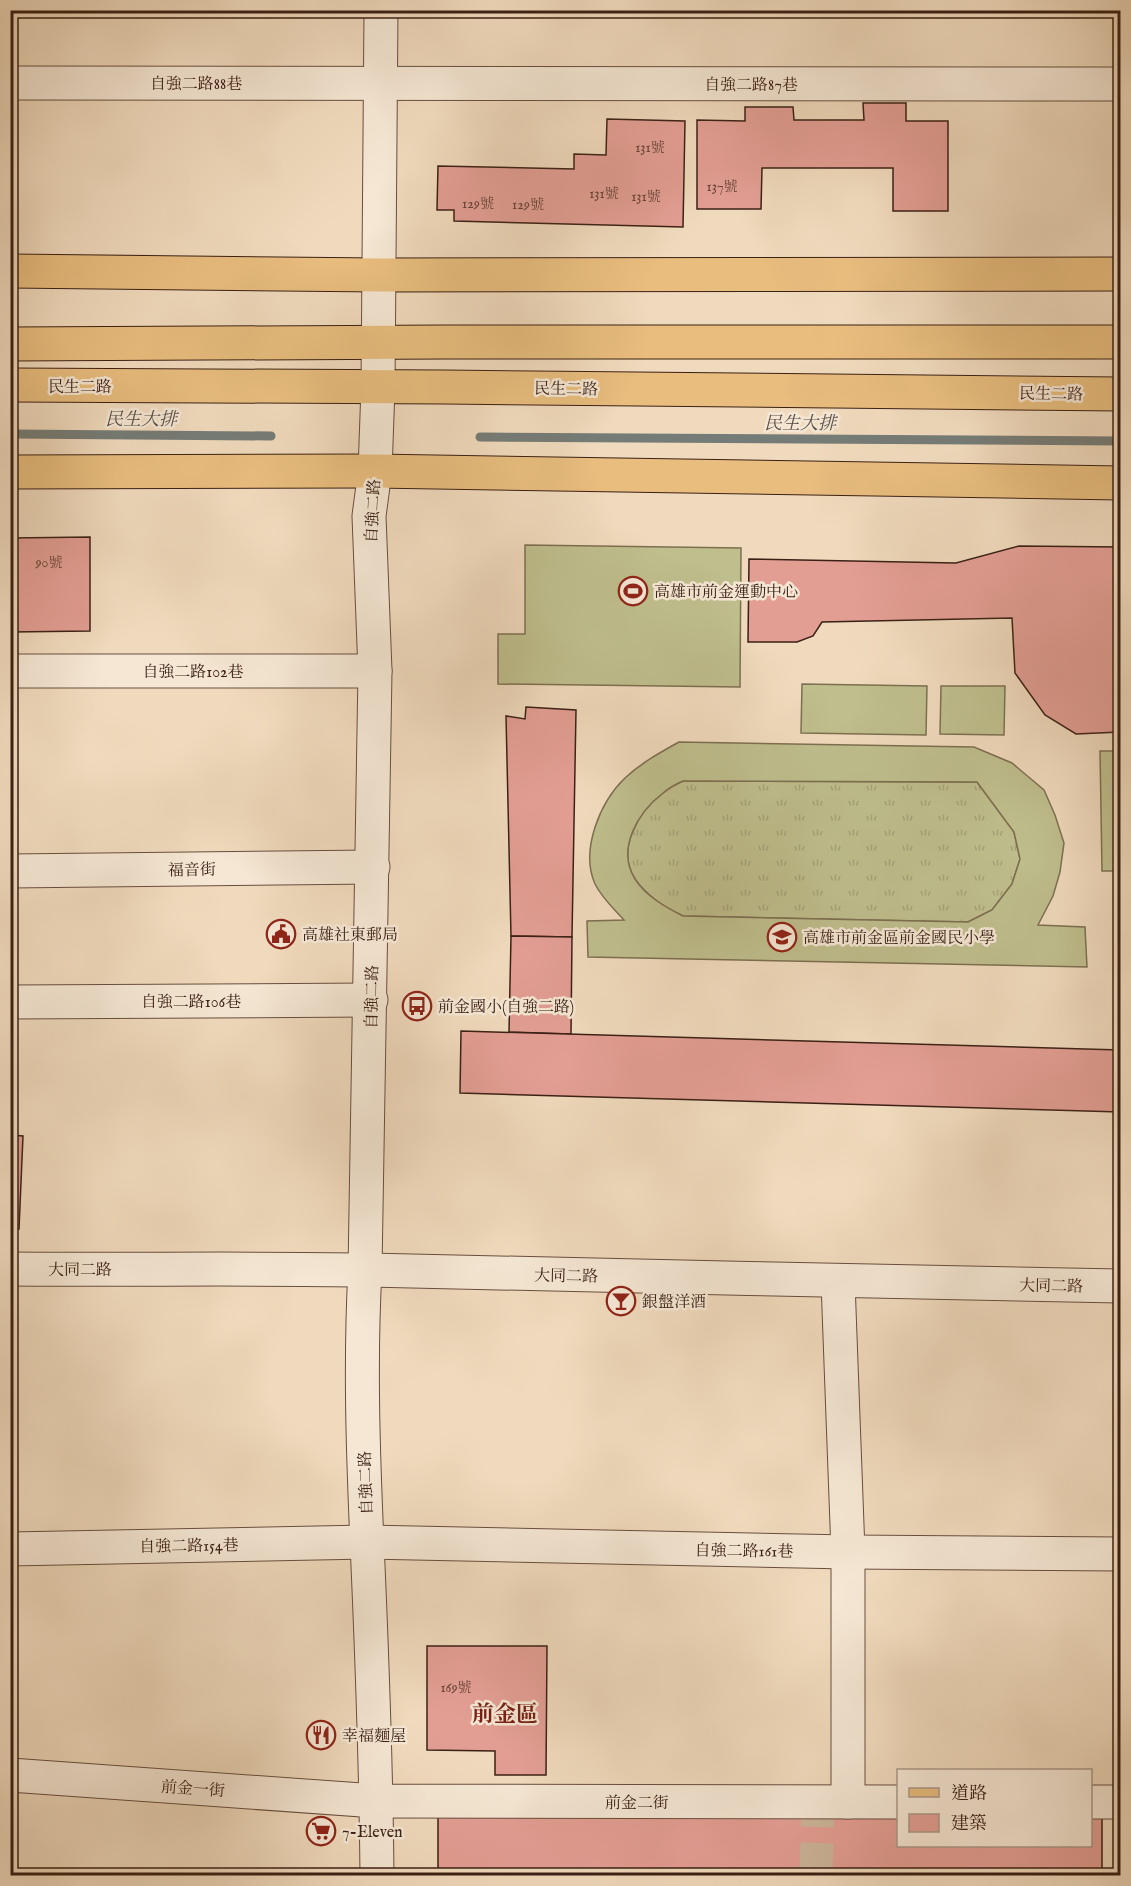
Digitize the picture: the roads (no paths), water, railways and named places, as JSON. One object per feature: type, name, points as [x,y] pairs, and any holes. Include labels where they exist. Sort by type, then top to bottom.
[{"type":"main road","points":[[10,271],[380,275],[1120,274]]},
{"type":"main road","points":[[10,344],[1120,342]]},
{"type":"main road","name":"民生二路","points":[[10,385],[1120,394]]},
{"type":"main road","points":[[10,472],[375,471],[1120,483]]},
{"type":"street","name":"自強二路","points":[[377,1875],[364,1492],[362,1334],[373,867],[375,671],[369,516],[375,471],[378,388],[381,10]]},
{"type":"street","name":"自強二路88巷","points":[[10,83],[381,84]]},
{"type":"street","name":"自強二路87巷","points":[[381,84],[1120,84]]},
{"type":"street","name":"自強二路102巷","points":[[10,671],[375,671]]},
{"type":"street","name":"福音街","points":[[10,871],[373,867]]},
{"type":"street","name":"自強二路106巷","points":[[10,1002],[370,1000]]},
{"type":"street","name":"大同二路","points":[[10,1269],[365,1270],[838,1282],[1120,1286]]},
{"type":"street","points":[[838,1282],[848,1552],[848,1802]]},
{"type":"street","name":"自強二路154巷","points":[[10,1549],[367,1542]]},
{"type":"street","name":"自強二路161巷","points":[[367,1542],[848,1552],[1120,1554]]},
{"type":"street","name":"前金一街","points":[[10,1775],[376,1801]]},
{"type":"street","name":"前金二街","points":[[376,1801],[897,1802]]},
{"type":"street","points":[[1092,1802],[1120,1802]]},
{"type":"waterway","name":"民生大排","points":[[10,434],[271,436]]},
{"type":"waterway","name":"民生大排","points":[[480,437],[1120,441]]},
{"type":"tunnel","points":[[816,1876],[818,1802]]},
{"type":"place","name":"高雄市前金運動中心","points":[[633,591]]},
{"type":"place","name":"高雄社東郵局","points":[[281,934]]},
{"type":"place","name":"高雄市前金區前金國民小學","points":[[782,937]]},
{"type":"place","name":"前金國小(自強二路)","points":[[417,1006]]},
{"type":"place","name":"銀盤洋酒","points":[[621,1301]]},
{"type":"place","name":"幸福麵屋","points":[[321,1735]]},
{"type":"place","name":"7-Eleven","points":[[321,1831]]},
{"type":"district","name":"前金區","points":[[505,1713]]}]
